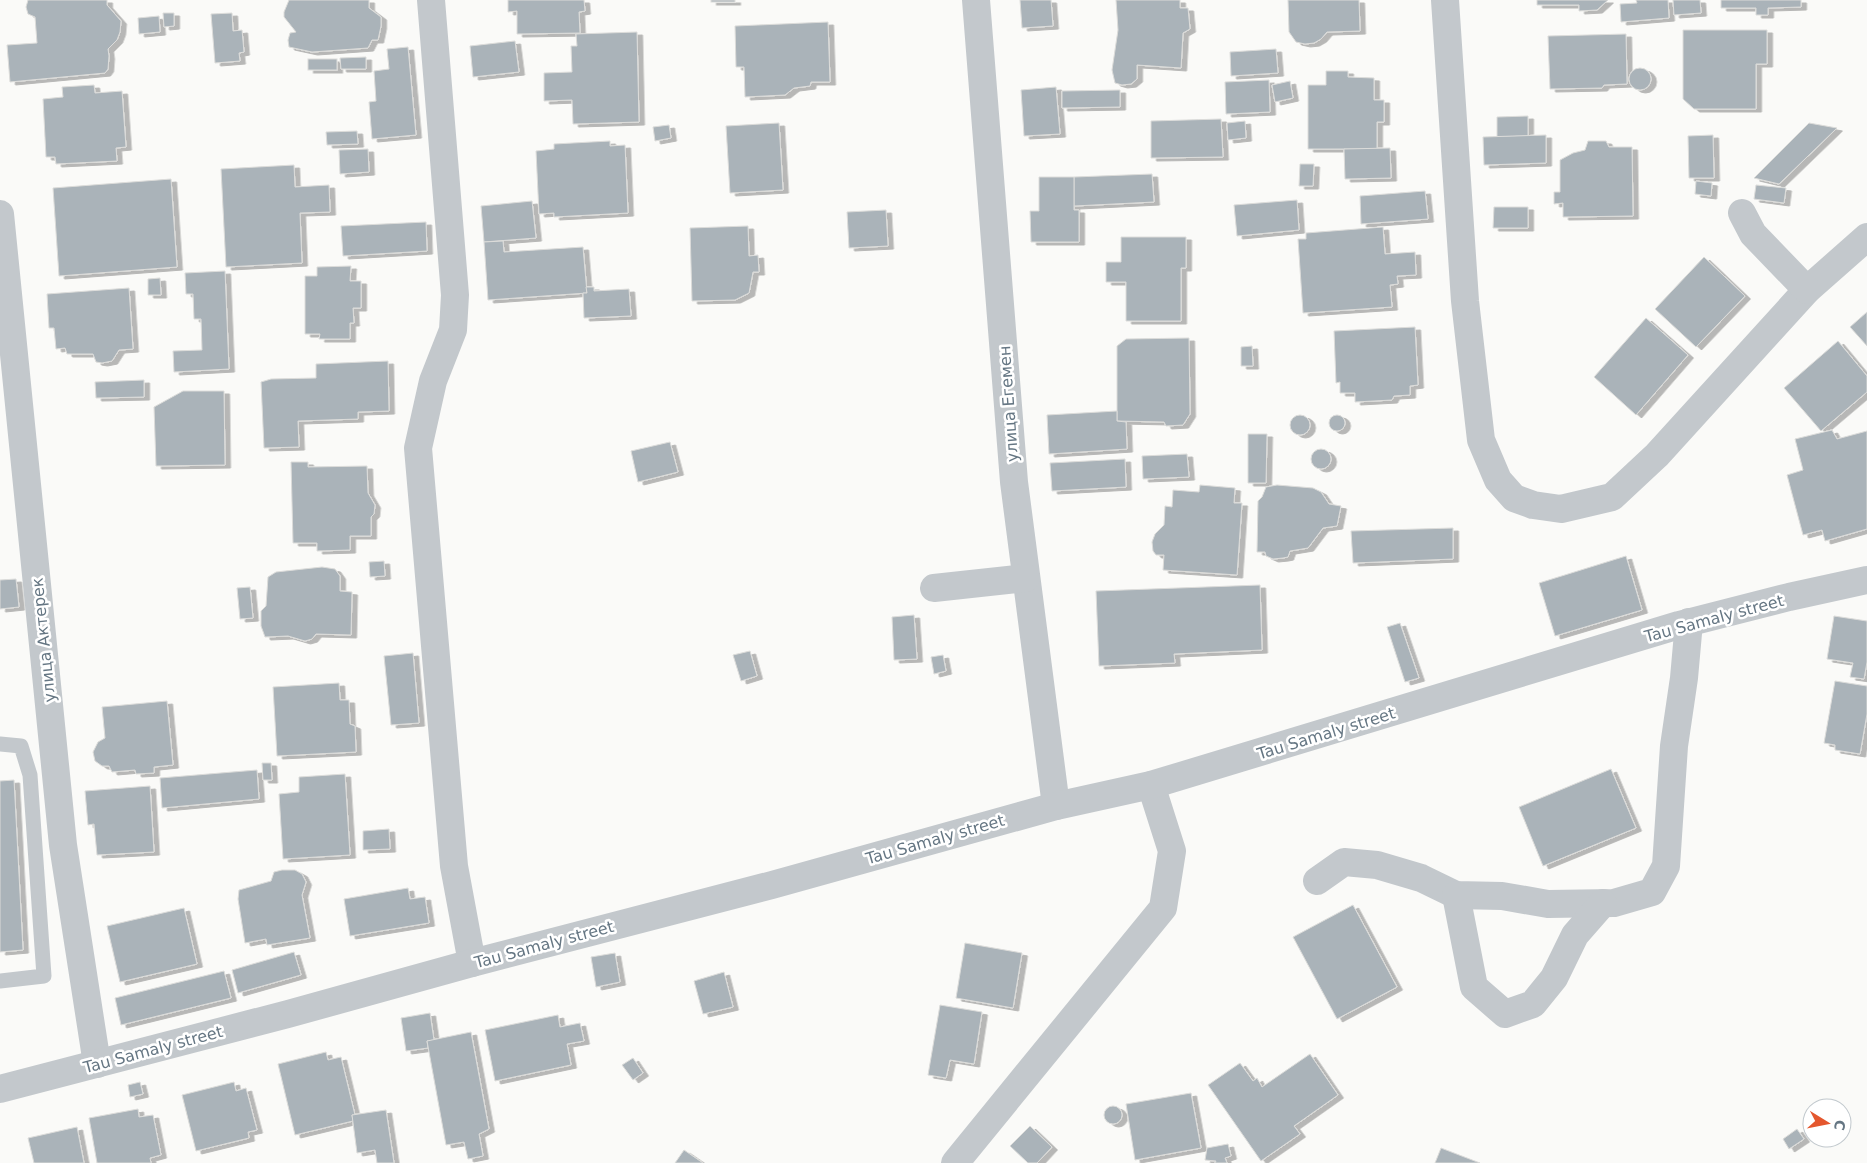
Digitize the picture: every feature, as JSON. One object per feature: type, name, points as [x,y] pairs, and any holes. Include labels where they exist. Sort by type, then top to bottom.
[{"type":"street","points":[[431,0],[455,295],[453,330],[434,380],[418,448],[454,866],[472,963]]},
{"type":"street","name":"улица Егемен","points":[[976,0],[1014,482],[1056,806]]},
{"type":"street","points":[[1445,0],[1465,302],[1481,440],[1498,480],[1514,498],[1533,505],[1561,509],[1612,497],[1657,455],[1807,290],[1867,237]]},
{"type":"street","points":[[1742,213],[1753,234],[1807,290]]},
{"type":"street","name":"улица Актерек","points":[[0,214],[63,845],[97,1064]]},
{"type":"street","points":[[934,588],[1026,578]]},
{"type":"street","name":"Tau Samaly street","points":[[0,1090],[472,963],[772,885],[1056,806],[1150,785],[1689,622],[1867,580]]},
{"type":"street","points":[[1317,881],[1344,862],[1377,865],[1421,878],[1456,895],[1502,896],[1548,904],[1614,903],[1652,892],[1666,866],[1674,746],[1684,678],[1689,622]]},
{"type":"street","points":[[955,1163],[1163,908],[1172,851],[1150,785]]},
{"type":"street","points":[[1456,895],[1474,987],[1505,1014],[1533,1004],[1554,978],[1575,935],[1603,903]]},
{"type":"lane","points":[[0,744],[21,746],[30,775],[44,976],[0,981]]},
{"type":"building","points":[[28,0],[107,0],[107,5],[121,21],[117,40],[108,49],[108,69],[105,73],[10,82],[7,45],[37,43],[35,17],[28,14],[26,7]]},
{"type":"building","points":[[289,0],[369,0],[369,8],[381,17],[381,26],[378,40],[372,40],[368,48],[312,52],[289,47],[290,33],[296,32],[284,17]]},
{"type":"building","points":[[508,0],[584,0],[585,11],[579,12],[580,33],[517,34],[517,11],[508,12]]},
{"type":"building","points":[[711,0],[735,0],[735,2],[711,2]]},
{"type":"building","points":[[1020,0],[1051,0],[1053,26],[1022,28]]},
{"type":"building","points":[[1116,0],[1180,0],[1180,8],[1188,8],[1190,29],[1183,33],[1181,68],[1137,65],[1137,79],[1131,84],[1122,85],[1115,83],[1112,70],[1118,30]]},
{"type":"building","points":[[1288,0],[1359,0],[1360,31],[1327,32],[1314,43],[1296,42],[1289,32]]},
{"type":"building","points":[[1537,0],[1608,0],[1597,10],[1579,11],[1579,5],[1537,5]]},
{"type":"building","points":[[1636,0],[1668,0],[1669,18],[1621,22],[1620,4],[1637,3]]},
{"type":"building","points":[[1673,0],[1700,0],[1701,13],[1674,15]]},
{"type":"building","points":[[1721,0],[1801,0],[1801,7],[1768,8],[1768,15],[1756,15],[1756,8],[1721,8]]},
{"type":"building","points":[[163,13],[174,13],[174,26],[164,27]]},
{"type":"building","points":[[232,13],[233,31],[242,30],[244,52],[239,53],[240,61],[215,63],[211,14]]},
{"type":"building","points":[[159,16],[160,32],[139,34],[138,18]]},
{"type":"building","points":[[828,22],[830,82],[811,82],[810,86],[794,88],[785,95],[745,97],[744,67],[736,67],[735,26]]},
{"type":"building","points":[[1683,30],[1767,30],[1767,64],[1756,64],[1756,109],[1694,109],[1683,99]]},
{"type":"building","points":[[637,32],[639,122],[573,124],[572,100],[544,101],[544,73],[572,72],[571,46],[577,46],[576,34]]},
{"type":"building","points":[[1626,34],[1627,84],[1604,85],[1602,88],[1550,89],[1548,36]]},
{"type":"building","points":[[515,41],[519,72],[473,77],[470,46]]},
{"type":"building","points":[[408,47],[416,135],[372,139],[369,102],[376,101],[374,71],[389,69],[387,49]]},
{"type":"building","points":[[1276,49],[1278,73],[1231,76],[1230,52]]},
{"type":"building","points":[[366,57],[366,69],[341,69],[340,58]]},
{"type":"building","points":[[308,59],[337,59],[337,70],[308,70]]},
{"type":"building","points":[[1640,68],[1648,71],[1651,79],[1648,87],[1640,90],[1632,87],[1629,79],[1632,71]]},
{"type":"building","points":[[1326,71],[1348,71],[1348,77],[1374,78],[1374,100],[1384,100],[1384,122],[1377,122],[1377,149],[1308,149],[1308,85],[1326,85]]},
{"type":"building","points":[[1269,80],[1270,112],[1226,114],[1225,82]]},
{"type":"building","points":[[1290,81],[1293,98],[1275,102],[1272,85]]},
{"type":"building","points":[[94,85],[95,93],[122,91],[126,147],[116,148],[117,161],[56,164],[55,157],[46,157],[43,99],[63,97],[62,87]]},
{"type":"building","points":[[1056,87],[1060,134],[1024,136],[1021,90]]},
{"type":"building","points":[[1120,90],[1120,107],[1062,108],[1062,91]]},
{"type":"building","points":[[1528,116],[1528,136],[1497,137],[1497,117]]},
{"type":"building","points":[[1221,119],[1223,157],[1151,158],[1151,121]]},
{"type":"building","points":[[1245,121],[1246,138],[1228,140],[1227,123]]},
{"type":"building","points":[[779,123],[783,190],[730,193],[726,126]]},
{"type":"building","points":[[1809,123],[1837,128],[1779,184],[1754,178]]},
{"type":"building","points":[[669,125],[671,138],[655,141],[653,127]]},
{"type":"building","points":[[357,131],[358,144],[327,145],[326,132]]},
{"type":"building","points":[[1546,135],[1546,163],[1484,165],[1483,137]]},
{"type":"building","points":[[1713,135],[1714,178],[1689,178],[1688,136]]},
{"type":"building","points":[[610,141],[610,146],[625,145],[628,213],[554,217],[554,213],[539,214],[536,151],[554,149],[554,144]]},
{"type":"building","points":[[1588,141],[1606,141],[1609,147],[1632,147],[1633,216],[1563,217],[1563,203],[1554,204],[1554,192],[1560,192],[1560,160],[1573,153],[1585,150]]},
{"type":"building","points":[[1390,148],[1391,178],[1345,179],[1344,149]]},
{"type":"building","points":[[368,149],[369,172],[340,174],[339,150]]},
{"type":"building","points":[[1300,164],[1314,164],[1313,186],[1299,186]]},
{"type":"building","points":[[294,165],[295,187],[329,185],[330,212],[300,213],[302,263],[226,267],[221,169]]},
{"type":"building","points":[[1152,174],[1154,202],[1074,206],[1074,177]]},
{"type":"building","points":[[1039,177],[1074,177],[1074,210],[1079,210],[1079,242],[1031,242],[1030,211],[1039,211]]},
{"type":"building","points":[[171,179],[177,267],[59,276],[53,188]]},
{"type":"building","points":[[1696,181],[1712,183],[1711,196],[1695,194]]},
{"type":"building","points":[[1756,185],[1786,188],[1784,203],[1754,199]]},
{"type":"building","points":[[1425,191],[1428,219],[1361,224],[1360,196]]},
{"type":"building","points":[[1297,200],[1299,230],[1237,236],[1234,205]]},
{"type":"building","points":[[532,201],[536,238],[484,242],[481,206]]},
{"type":"building","points":[[1494,207],[1528,207],[1528,228],[1493,228]]},
{"type":"building","points":[[886,210],[888,246],[849,248],[847,212]]},
{"type":"building","points":[[426,222],[427,251],[343,256],[341,226]]},
{"type":"building","points":[[748,226],[749,256],[758,255],[759,272],[753,272],[749,293],[735,300],[692,301],[690,228]]},
{"type":"building","points":[[1383,227],[1385,254],[1415,252],[1416,275],[1397,276],[1398,284],[1390,285],[1392,307],[1303,313],[1298,239],[1306,239],[1306,233]]},
{"type":"building","points":[[1121,237],[1186,237],[1186,268],[1181,268],[1181,321],[1126,321],[1126,282],[1106,282],[1106,262],[1121,262]]},
{"type":"building","points":[[503,241],[504,252],[583,247],[587,293],[488,300],[484,242]]},
{"type":"building","points":[[1704,257],[1745,296],[1696,347],[1655,309]]},
{"type":"building","points":[[351,266],[350,281],[361,281],[361,308],[353,308],[354,323],[350,323],[350,339],[319,339],[320,334],[305,334],[305,276],[317,276],[317,267]]},
{"type":"building","points":[[225,271],[229,369],[174,372],[173,351],[202,350],[201,319],[194,319],[193,294],[186,294],[185,273]]},
{"type":"building","points":[[160,278],[161,295],[148,295],[148,279]]},
{"type":"building","points":[[586,287],[594,287],[594,291],[629,289],[631,316],[584,318],[583,293],[587,293]]},
{"type":"building","points":[[129,288],[133,349],[119,350],[112,361],[102,363],[96,362],[93,354],[67,354],[65,348],[56,349],[54,328],[49,328],[47,294]]},
{"type":"building","points":[[1867,312],[1867,346],[1850,327]]},
{"type":"building","points":[[1646,318],[1688,355],[1636,415],[1594,377]]},
{"type":"building","points":[[1415,327],[1418,385],[1410,386],[1410,395],[1394,396],[1392,400],[1355,402],[1355,393],[1340,393],[1340,382],[1336,383],[1334,331]]},
{"type":"building","points":[[1189,338],[1190,414],[1183,425],[1166,426],[1164,422],[1117,421],[1117,346],[1126,339]]},
{"type":"building","points":[[1838,341],[1867,376],[1867,392],[1821,431],[1784,388]]},
{"type":"building","points":[[1252,346],[1253,366],[1241,366],[1241,347]]},
{"type":"building","points":[[388,361],[389,411],[358,412],[358,419],[298,421],[299,447],[264,448],[261,382],[271,379],[316,378],[316,364]]},
{"type":"building","points":[[144,380],[144,397],[96,398],[95,382]]},
{"type":"building","points":[[183,391],[224,391],[225,465],[156,466],[154,407]]},
{"type":"building","points":[[1117,411],[1117,421],[1126,422],[1127,449],[1049,454],[1047,415]]},
{"type":"building","points":[[1296,415],[1304,415],[1310,421],[1310,429],[1304,435],[1296,435],[1290,429],[1290,421]]},
{"type":"building","points":[[1337,415],[1345,423],[1337,431],[1329,423]]},
{"type":"building","points":[[1832,430],[1837,439],[1867,431],[1867,529],[1825,541],[1822,530],[1803,535],[1787,475],[1803,470],[1795,439]]},
{"type":"building","points":[[1248,434],[1267,434],[1266,483],[1248,483]]},
{"type":"building","points":[[670,442],[678,472],[638,482],[631,451]]},
{"type":"building","points":[[1321,449],[1328,452],[1331,459],[1328,466],[1321,469],[1314,466],[1311,459],[1314,452]]},
{"type":"building","points":[[1187,454],[1189,477],[1143,479],[1142,456]]},
{"type":"building","points":[[1125,459],[1126,487],[1052,491],[1050,463]]},
{"type":"building","points":[[291,462],[308,462],[308,467],[367,466],[368,493],[375,505],[374,514],[371,517],[371,536],[350,536],[350,550],[317,551],[317,543],[293,543]]},
{"type":"building","points":[[1200,485],[1235,488],[1234,503],[1242,503],[1237,575],[1163,570],[1164,555],[1156,555],[1153,551],[1152,542],[1155,534],[1164,525],[1165,506],[1172,507],[1173,490],[1199,492]]},
{"type":"building","points":[[1277,485],[1313,488],[1321,492],[1329,504],[1341,506],[1337,526],[1323,528],[1308,548],[1290,551],[1288,557],[1273,559],[1266,556],[1265,552],[1257,552],[1258,501],[1266,487]]},
{"type":"building","points":[[1453,528],[1453,559],[1353,563],[1351,531]]},
{"type":"building","points":[[1626,556],[1642,610],[1555,636],[1539,583]]},
{"type":"building","points":[[384,561],[385,576],[370,577],[369,562]]},
{"type":"building","points":[[322,567],[335,569],[340,576],[340,591],[352,592],[351,635],[316,634],[312,639],[305,641],[288,636],[265,637],[261,626],[261,611],[266,606],[268,577],[276,572]]},
{"type":"building","points":[[16,579],[19,607],[0,609],[0,580]]},
{"type":"building","points":[[1260,585],[1262,650],[1174,654],[1175,663],[1099,666],[1096,591]]},
{"type":"building","points":[[250,587],[253,618],[240,619],[237,588]]},
{"type":"building","points":[[914,615],[917,659],[894,660],[892,617]]},
{"type":"building","points":[[1834,616],[1867,621],[1867,662],[1864,679],[1850,677],[1853,663],[1827,659]]},
{"type":"building","points":[[1400,623],[1419,678],[1405,682],[1387,627]]},
{"type":"building","points":[[750,651],[757,676],[741,681],[733,655]]},
{"type":"building","points":[[413,653],[419,723],[391,725],[384,656]]},
{"type":"building","points":[[943,655],[946,671],[934,674],[931,657]]},
{"type":"building","points":[[1835,681],[1867,686],[1867,714],[1860,754],[1835,750],[1835,745],[1824,743]]},
{"type":"building","points":[[339,683],[340,700],[349,700],[350,724],[355,726],[356,752],[277,756],[273,687]]},
{"type":"building","points":[[167,701],[173,765],[154,767],[154,773],[136,774],[135,770],[112,772],[109,766],[102,766],[95,761],[93,752],[98,742],[105,738],[102,707]]},
{"type":"building","points":[[262,763],[271,763],[272,780],[263,780]]},
{"type":"building","points":[[1611,769],[1636,828],[1543,866],[1519,807]]},
{"type":"building","points":[[257,770],[259,799],[162,808],[160,778]]},
{"type":"building","points":[[345,774],[350,855],[283,859],[279,794],[299,792],[299,777]]},
{"type":"building","points":[[14,780],[23,950],[0,952],[0,781]]},
{"type":"building","points":[[150,786],[154,852],[97,855],[94,824],[88,825],[85,791]]},
{"type":"building","points":[[389,829],[390,849],[363,850],[363,831]]},
{"type":"building","points":[[295,870],[302,874],[306,882],[302,895],[310,938],[267,945],[266,939],[245,943],[238,899],[239,890],[271,881],[274,872]]},
{"type":"building","points":[[408,888],[410,899],[425,897],[429,923],[350,936],[344,899]]},
{"type":"building","points":[[1353,905],[1397,987],[1337,1019],[1293,937]]},
{"type":"building","points":[[184,908],[197,964],[120,982],[107,926]]},
{"type":"building","points":[[965,943],[1022,953],[1013,1008],[956,998]]},
{"type":"building","points":[[294,952],[301,975],[238,993],[232,970]]},
{"type":"building","points":[[615,953],[620,982],[596,987],[591,957]]},
{"type":"building","points":[[224,971],[231,998],[121,1025],[115,998]]},
{"type":"building","points":[[724,972],[733,1007],[703,1014],[694,981]]},
{"type":"building","points":[[940,1005],[982,1012],[974,1064],[950,1060],[946,1078],[928,1075]]},
{"type":"building","points":[[430,1013],[434,1040],[427,1041],[428,1048],[406,1051],[401,1018]]},
{"type":"building","points":[[558,1015],[560,1027],[580,1023],[584,1041],[567,1044],[571,1065],[495,1081],[485,1030]]},
{"type":"building","points":[[471,1032],[489,1129],[479,1134],[483,1156],[468,1159],[464,1142],[446,1145],[427,1041]]},
{"type":"building","points":[[326,1052],[328,1060],[341,1057],[355,1115],[352,1115],[353,1121],[295,1135],[278,1064]]},
{"type":"building","points":[[1310,1054],[1338,1095],[1294,1126],[1300,1134],[1261,1161],[1208,1085],[1240,1063],[1253,1081],[1257,1078],[1262,1087]]},
{"type":"building","points":[[633,1058],[643,1073],[633,1080],[622,1065]]},
{"type":"building","points":[[140,1082],[143,1094],[130,1097],[128,1085]]},
{"type":"building","points":[[234,1082],[236,1091],[246,1088],[257,1130],[248,1132],[249,1138],[196,1151],[182,1095]]},
{"type":"building","points":[[1191,1093],[1201,1148],[1135,1160],[1126,1104]]},
{"type":"building","points":[[1109,1106],[1117,1106],[1122,1111],[1120,1122],[1109,1124],[1104,1119],[1104,1111]]},
{"type":"building","points":[[138,1109],[139,1117],[153,1115],[161,1155],[150,1158],[151,1163],[97,1163],[89,1118]]},
{"type":"building","points":[[386,1110],[394,1163],[377,1163],[375,1150],[357,1153],[352,1115]]},
{"type":"building","points":[[1030,1126],[1052,1147],[1037,1163],[1028,1163],[1010,1146]]},
{"type":"building","points":[[77,1127],[84,1163],[34,1163],[28,1138]]},
{"type":"building","points":[[1797,1129],[1802,1136],[1802,1140],[1789,1149],[1783,1139]]},
{"type":"building","points":[[1228,1144],[1231,1156],[1225,1158],[1227,1163],[1215,1163],[1216,1161],[1205,1160],[1207,1148]]},
{"type":"building","points":[[1441,1148],[1480,1163],[1435,1163]]},
{"type":"building","points":[[684,1150],[703,1163],[675,1163]]}]
